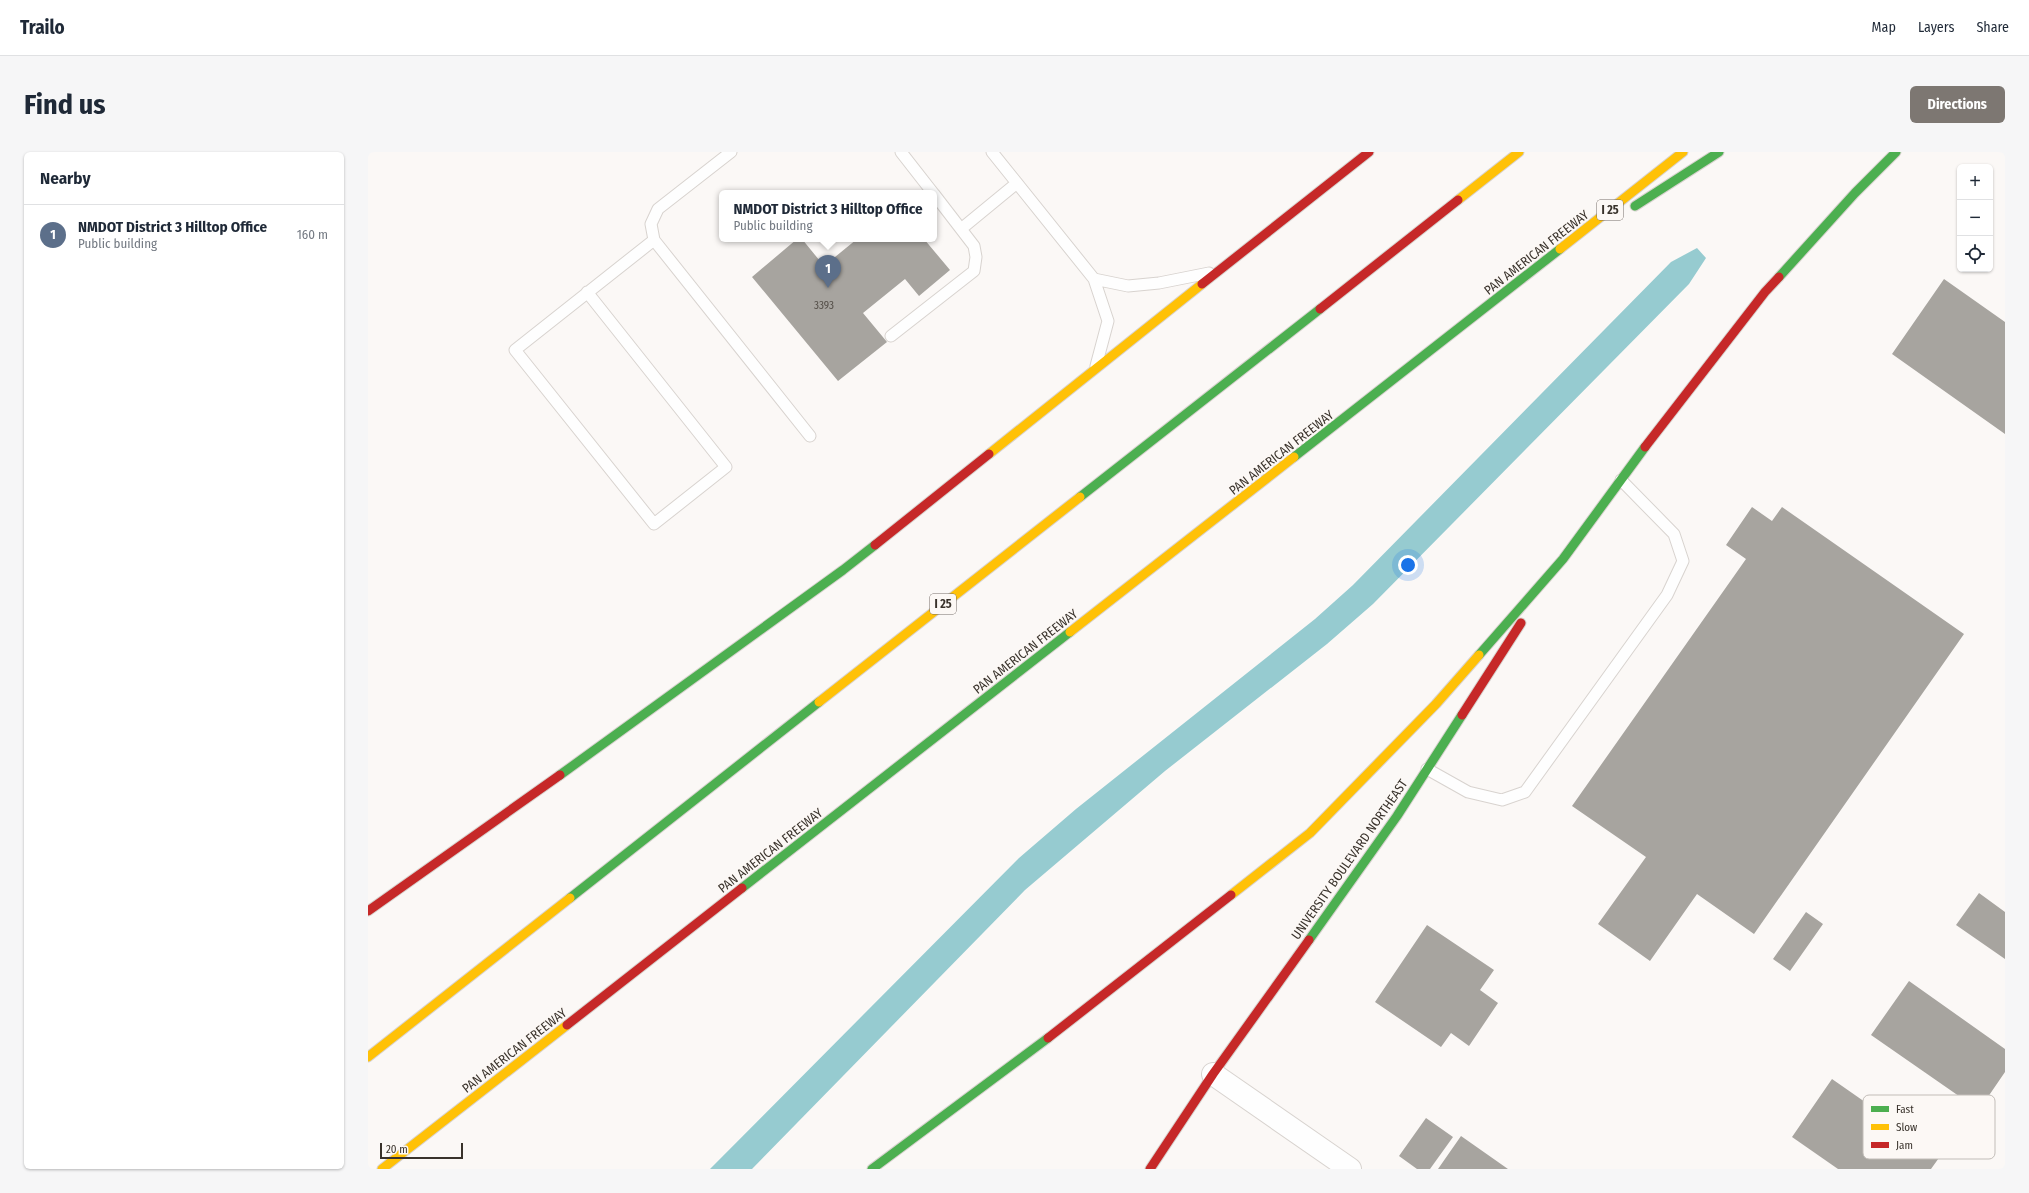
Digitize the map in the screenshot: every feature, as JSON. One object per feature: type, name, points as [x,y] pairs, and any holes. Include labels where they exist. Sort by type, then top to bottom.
[{"type":"main road","points":[[368,911],[644,715],[843,570],[1369,152]]},
{"type":"main road","name":"I 25","points":[[368,1057],[1519,152]]},
{"type":"main road","name":"PAN AMERICAN FREEWAY","points":[[382,1169],[1683,152]]},
{"type":"main road","points":[[1628,210],[1719,152]]},
{"type":"main road","points":[[872,1169],[1061,1028],[1310,833],[1436,704],[1563,558],[1660,426],[1765,292],[1855,193],[1896,152]]},
{"type":"main road","points":[[1536,268],[1615,218]]},
{"type":"main road","name":"UNIVERSITY BOULEVARD NORTHEAST","points":[[1150,1169],[1213,1074],[1397,816],[1563,558]]},
{"type":"street","points":[[1213,1074],[1350,1169]]},
{"type":"lane","points":[[731,152],[658,209],[651,224],[654,240],[810,436]]},
{"type":"lane","points":[[901,152],[931,190]]},
{"type":"lane","points":[[992,152],[1094,279],[1108,322],[1094,371]]},
{"type":"lane","points":[[961,229],[1017,183]]},
{"type":"lane","points":[[891,336],[974,271],[976,257],[974,246],[937,198]]},
{"type":"lane","points":[[587,292],[726,468],[654,524],[515,350],[587,292],[654,240]]},
{"type":"lane","points":[[1094,279],[1128,286],[1159,283],[1220,271]]},
{"type":"lane","points":[[1427,769],[1468,792],[1502,800],[1525,792],[1667,595],[1683,561],[1674,534],[1621,480]]},
{"type":"water","points":[[1697,248],[1706,258],[1689,284],[1373,604],[1327,644],[1165,771],[1025,890],[752,1169],[710,1169],[1019,858],[1076,809],[1315,619],[1353,585],[1671,262]]},
{"type":"building","points":[[793,242],[804,242],[824,266],[853,242],[927,242],[950,270],[919,296],[905,279],[863,313],[887,342],[838,381],[752,277]]},
{"type":"building","points":[[1944,279],[2005,322],[2005,434],[1892,354]]},
{"type":"building","points":[[1752,507],[1772,521],[1782,507],[1964,634],[1754,934],[1697,894],[1650,961],[1598,924],[1646,857],[1572,806],[1746,559],[1726,545]]},
{"type":"building","points":[[1979,893],[2005,912],[2005,959],[1956,925]]},
{"type":"building","points":[[1806,912],[1823,924],[1790,971],[1773,959]]},
{"type":"building","points":[[1427,925],[1494,970],[1480,990],[1498,1003],[1469,1046],[1451,1033],[1441,1047],[1375,1002]]},
{"type":"building","points":[[1909,981],[2005,1049],[2005,1072],[1989,1095],[1957,1095],[1871,1035]]},
{"type":"building","points":[[1832,1079],[1863,1101],[1863,1159],[1938,1159],[1931,1169],[1838,1169],[1792,1137]]},
{"type":"building","points":[[1426,1118],[1453,1137],[1430,1169],[1417,1169],[1399,1156]]},
{"type":"building","points":[[1461,1136],[1508,1169],[1438,1169]]},
{"type":"traffic: fast","points":[[1635,206],[1719,152]]},
{"type":"traffic: fast","points":[[1779,277],[1855,193],[1896,152]]},
{"type":"traffic: fast","points":[[1294,457],[1560,249]]},
{"type":"traffic: fast","points":[[1080,497],[1320,309]]},
{"type":"traffic: fast","points":[[1479,655],[1563,559],[1645,447]]},
{"type":"traffic: fast","points":[[560,775],[843,570],[875,545]]},
{"type":"traffic: fast","points":[[742,888],[1070,632]]},
{"type":"traffic: fast","points":[[570,898],[819,702]]},
{"type":"traffic: fast","points":[[1309,940],[1397,816],[1462,715]]},
{"type":"traffic: fast","points":[[872,1169],[1048,1038]]},
{"type":"traffic: slow","points":[[1458,200],[1519,152]]},
{"type":"traffic: slow","points":[[1560,249],[1683,152]]},
{"type":"traffic: slow","points":[[989,454],[1202,284]]},
{"type":"traffic: slow","points":[[1070,632],[1294,457]]},
{"type":"traffic: slow","points":[[819,702],[1080,497]]},
{"type":"traffic: slow","points":[[1231,895],[1310,833],[1436,704],[1479,655]]},
{"type":"traffic: slow","points":[[368,1057],[570,898]]},
{"type":"traffic: slow","points":[[382,1169],[567,1025]]},
{"type":"traffic: jam","points":[[1202,284],[1369,152]]},
{"type":"traffic: jam","points":[[1320,309],[1458,200]]},
{"type":"traffic: jam","points":[[1645,447],[1765,292],[1779,277]]},
{"type":"traffic: jam","points":[[875,545],[989,454]]},
{"type":"traffic: jam","points":[[1462,715],[1521,623]]},
{"type":"traffic: jam","points":[[368,911],[560,775]]},
{"type":"traffic: jam","points":[[567,1025],[742,888]]},
{"type":"traffic: jam","points":[[1048,1038],[1231,895]]},
{"type":"traffic: jam","points":[[1150,1169],[1213,1074],[1309,940]]},
{"type":"place","name":"NMDOT District 3 Hilltop Office","points":[[828,288]]}]
